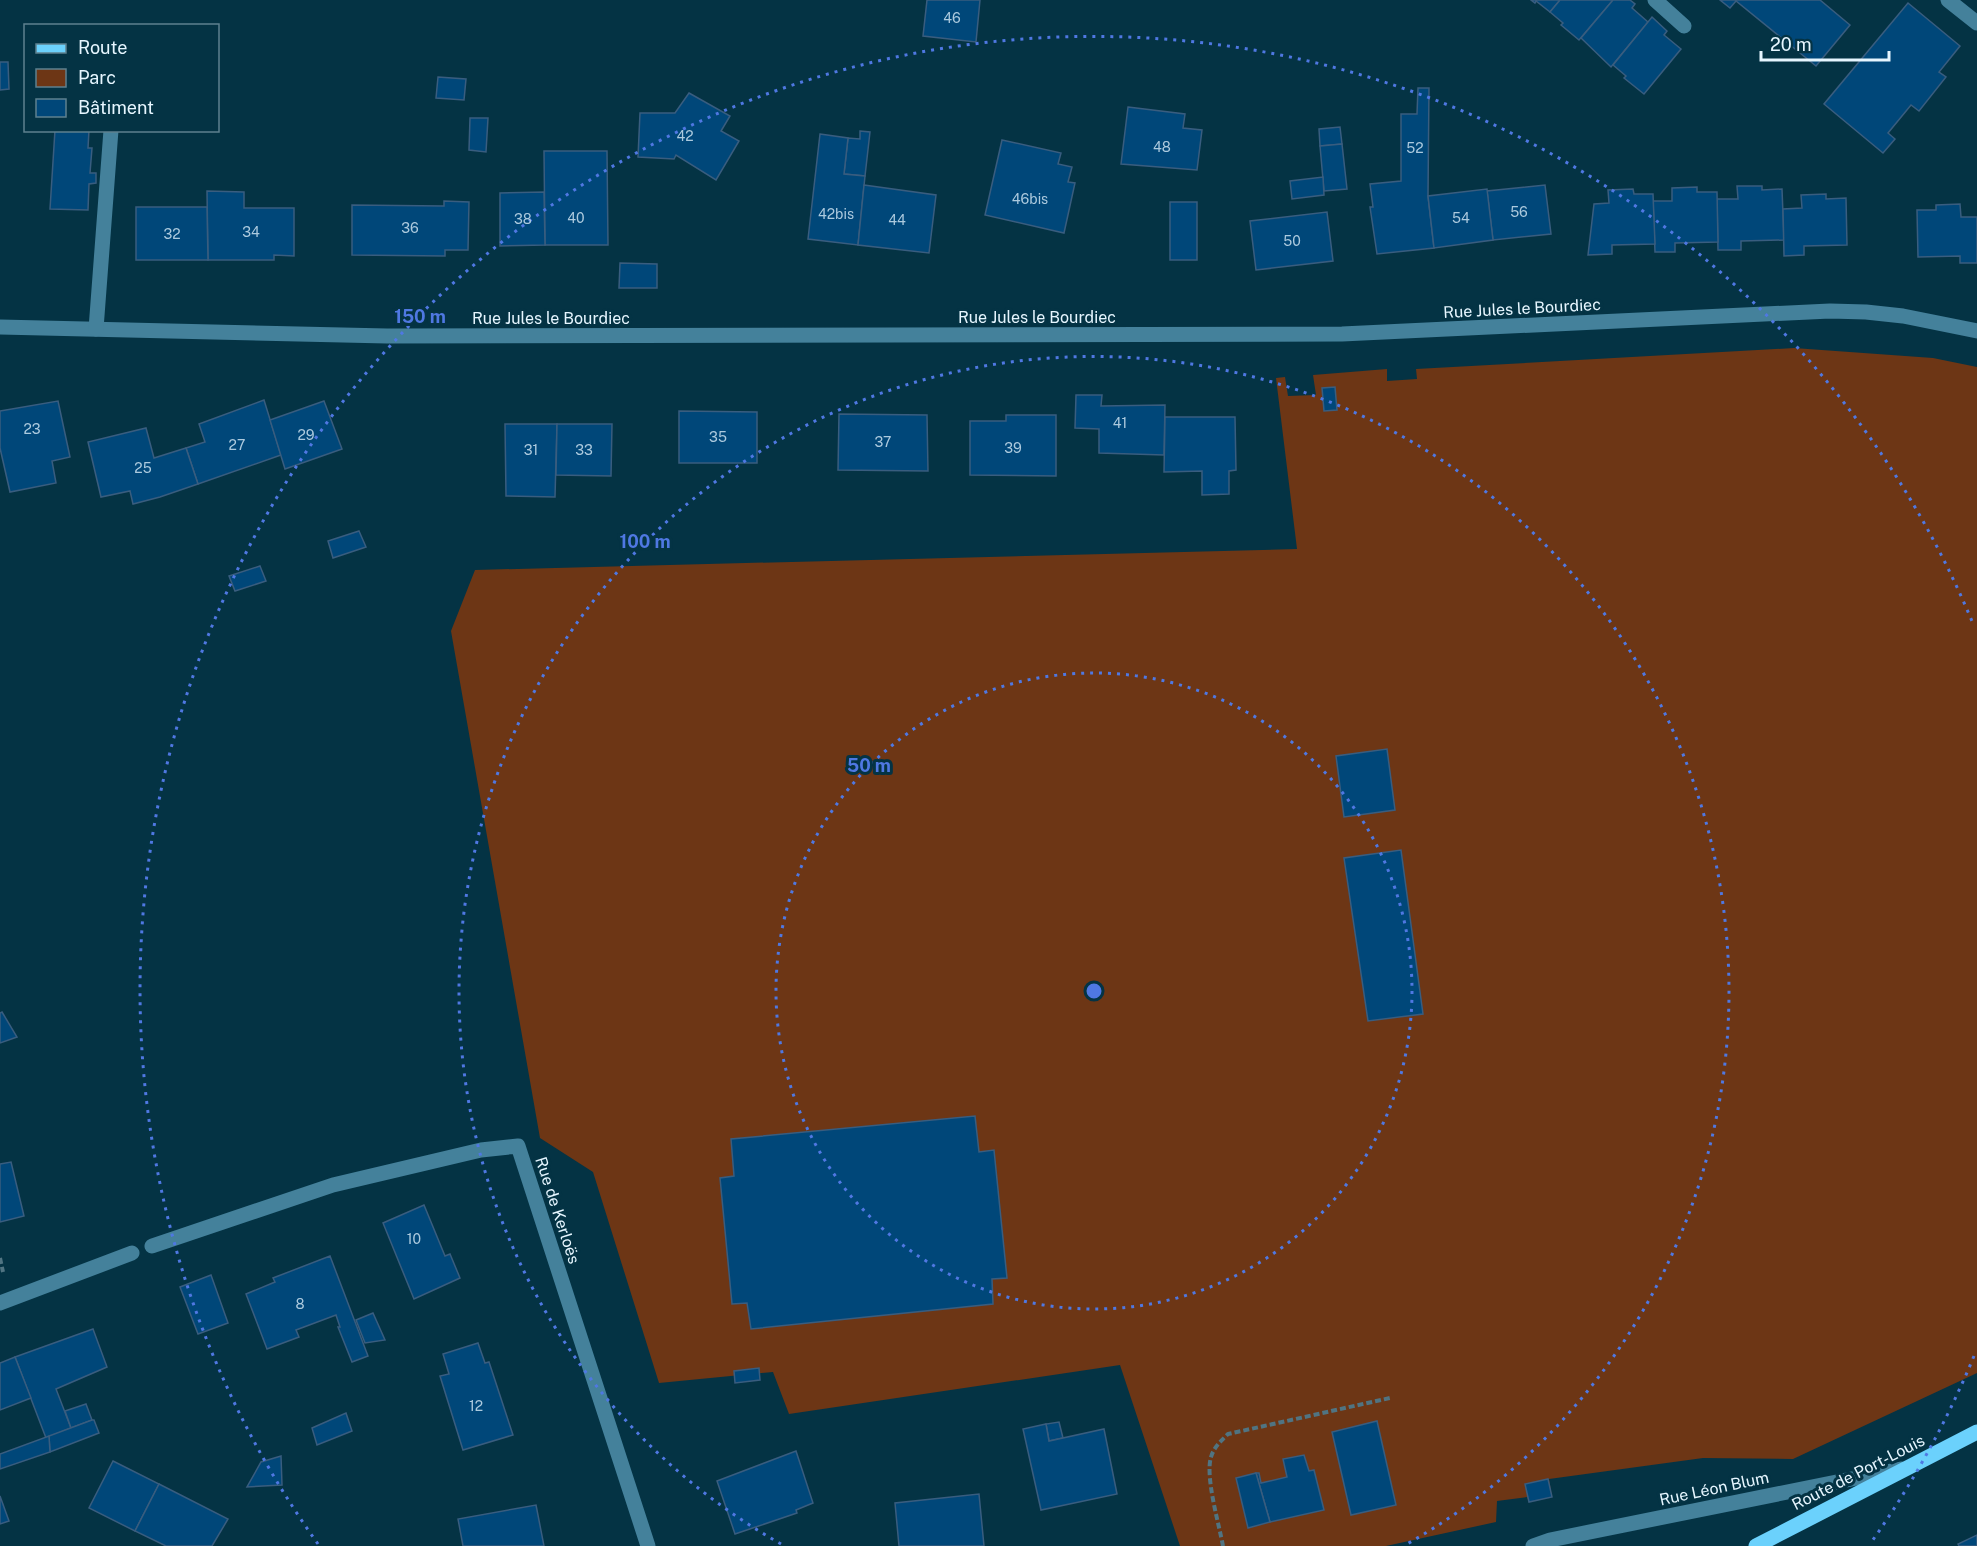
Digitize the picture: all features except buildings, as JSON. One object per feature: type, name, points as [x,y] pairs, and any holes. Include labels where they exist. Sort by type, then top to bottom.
[{"type":"main road","name":"Route de Port-Louis","points":[[1756,1546],[1977,1431]]},
{"type":"street","points":[[1655,0],[1684,26]]},
{"type":"street","points":[[1948,0],[1977,23]]},
{"type":"street","points":[[96,329],[111,132]]},
{"type":"street","name":"Rue Jules le Bourdiec","points":[[0,327],[387,336],[1342,334],[1830,311],[1902,316],[1977,331]]},
{"type":"street","name":"Rue de Kerloës","points":[[152,1246],[333,1185],[481,1150],[518,1146],[648,1546]]},
{"type":"street","points":[[0,1303],[132,1253]]},
{"type":"street","name":"Rue Léon Blum","points":[[1533,1546],[1562,1538],[1904,1468]]},
{"type":"path","points":[[1223,1546],[1209,1471],[1214,1450],[1227,1434],[1390,1398]]},
{"type":"green space","points":[[1794,348],[1933,358],[1977,367],[1977,1373],[1793,1459],[1703,1458],[1549,1479],[1552,1497],[1529,1502],[1527,1497],[1497,1501],[1496,1522],[1386,1546],[1180,1546],[1120,1365],[789,1414],[773,1372],[659,1383],[593,1172],[540,1138],[451,631],[475,570],[1297,549],[1276,378],[1285,377],[1288,396],[1316,395],[1313,375],[1387,369],[1387,381],[1417,379],[1416,369]]}]
